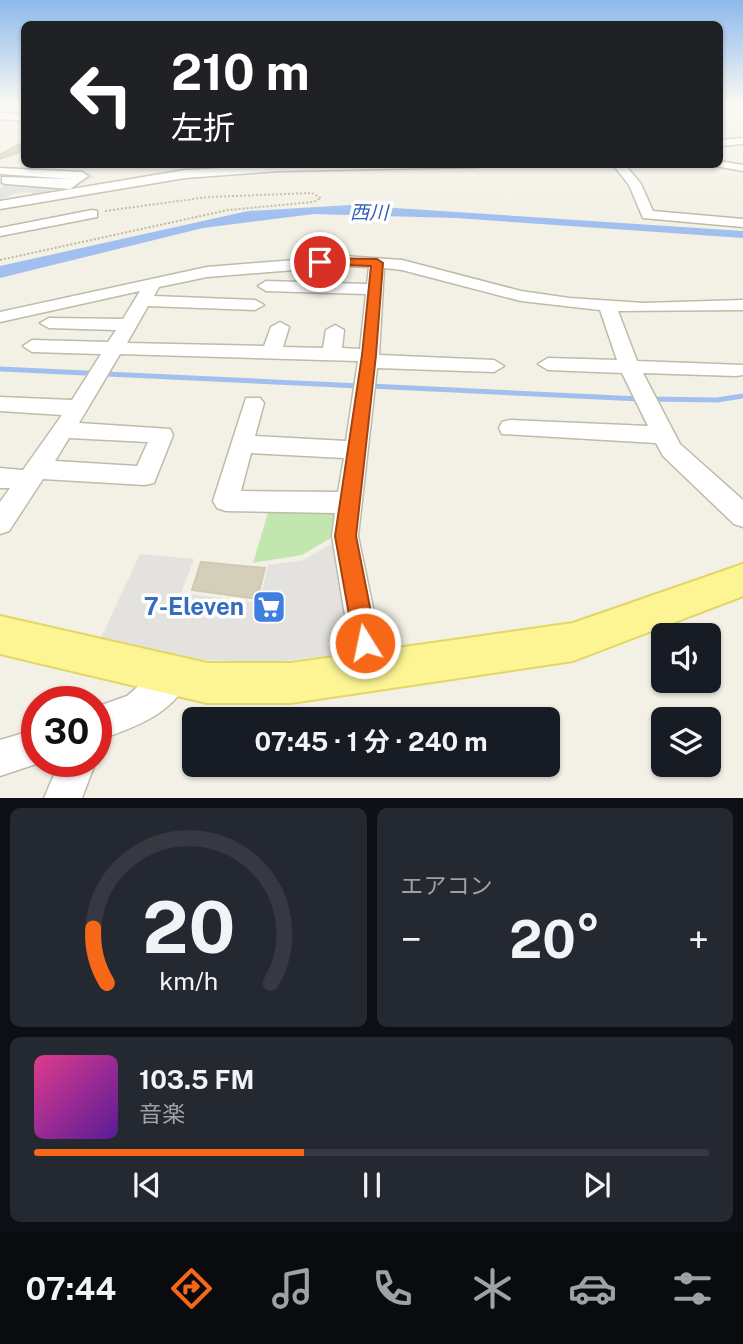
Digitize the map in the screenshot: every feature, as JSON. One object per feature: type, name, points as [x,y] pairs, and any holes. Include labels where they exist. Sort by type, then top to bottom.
[{"type":"main road","points":[[0,635],[207,684],[291,683],[573,642],[743,580]]},
{"type":"street","points":[[723,165],[743,168]]},
{"type":"street","points":[[1,178],[26,168]]},
{"type":"street","points":[[0,205],[189,169],[241,168]]},
{"type":"street","points":[[622,168],[635,184],[648,215],[743,223]]},
{"type":"street","points":[[1,178],[28,191],[70,185],[82,177],[20,172]]},
{"type":"street","points":[[0,232],[92,214]]},
{"type":"street","points":[[0,317],[155,281],[272,265],[344,261],[426,271],[521,296],[608,307],[743,305]]},
{"type":"street","points":[[370,670],[345,536],[368,358],[377,263]]},
{"type":"street","points":[[0,523],[78,408],[155,281]]},
{"type":"street","points":[[266,286],[373,289]]},
{"type":"street","points":[[145,301],[255,305]]},
{"type":"street","points":[[608,307],[629,366],[671,450],[743,516]]},
{"type":"street","points":[[49,323],[130,325]]},
{"type":"street","points":[[272,352],[280,327]]},
{"type":"street","points":[[332,353],[335,330]]},
{"type":"street","points":[[32,346],[332,353],[368,358],[495,366]]},
{"type":"street","points":[[548,364],[736,370]]},
{"type":"street","points":[[253,403],[226,500],[350,503]]},
{"type":"street","points":[[0,404],[78,408]]},
{"type":"street","points":[[510,428],[665,435]]},
{"type":"street","points":[[0,478],[32,475],[145,476],[162,435],[63,430]]},
{"type":"street","points":[[242,444],[355,450]]},
{"type":"street","points":[[112,718],[138,709],[174,676]]},
{"type":"street","points":[[0,758],[21,752]]},
{"type":"street","points":[[63,798],[72,777]]},
{"type":"path","points":[[0,260],[215,212],[313,202],[321,198],[312,193],[246,195],[161,202],[92,214]]},
{"type":"green space","points":[[270,506],[338,512],[336,535],[302,555],[253,563]]},
{"type":"shaded area","points":[[35,169],[92,173],[90,175],[95,176],[74,188],[32,195],[31,192],[16,193],[0,200],[0,188]]},
{"type":"shaded area","points":[[339,540],[352,653],[274,662],[202,660],[99,642],[140,554],[194,559],[181,593],[259,603],[268,565],[303,560]]},
{"type":"water","name":"西川","points":[[350,205],[743,231],[743,238],[455,218],[314,214],[203,228],[0,278],[0,266],[248,211]]},
{"type":"building","points":[[21,144],[21,151],[0,159],[0,155]]},
{"type":"building","points":[[201,562],[265,568],[257,599],[192,590]]},
{"type":"waterway","points":[[0,369],[360,386]]},
{"type":"waterway","points":[[370,386],[640,399]]},
{"type":"waterway","points":[[650,399],[717,400],[743,396]]},
{"type":"place","name":"7-Eleven","points":[[269,607]]},
{"type":"route","points":[[320,262],[377,263],[369,355],[345,536],[365,643]]}]
